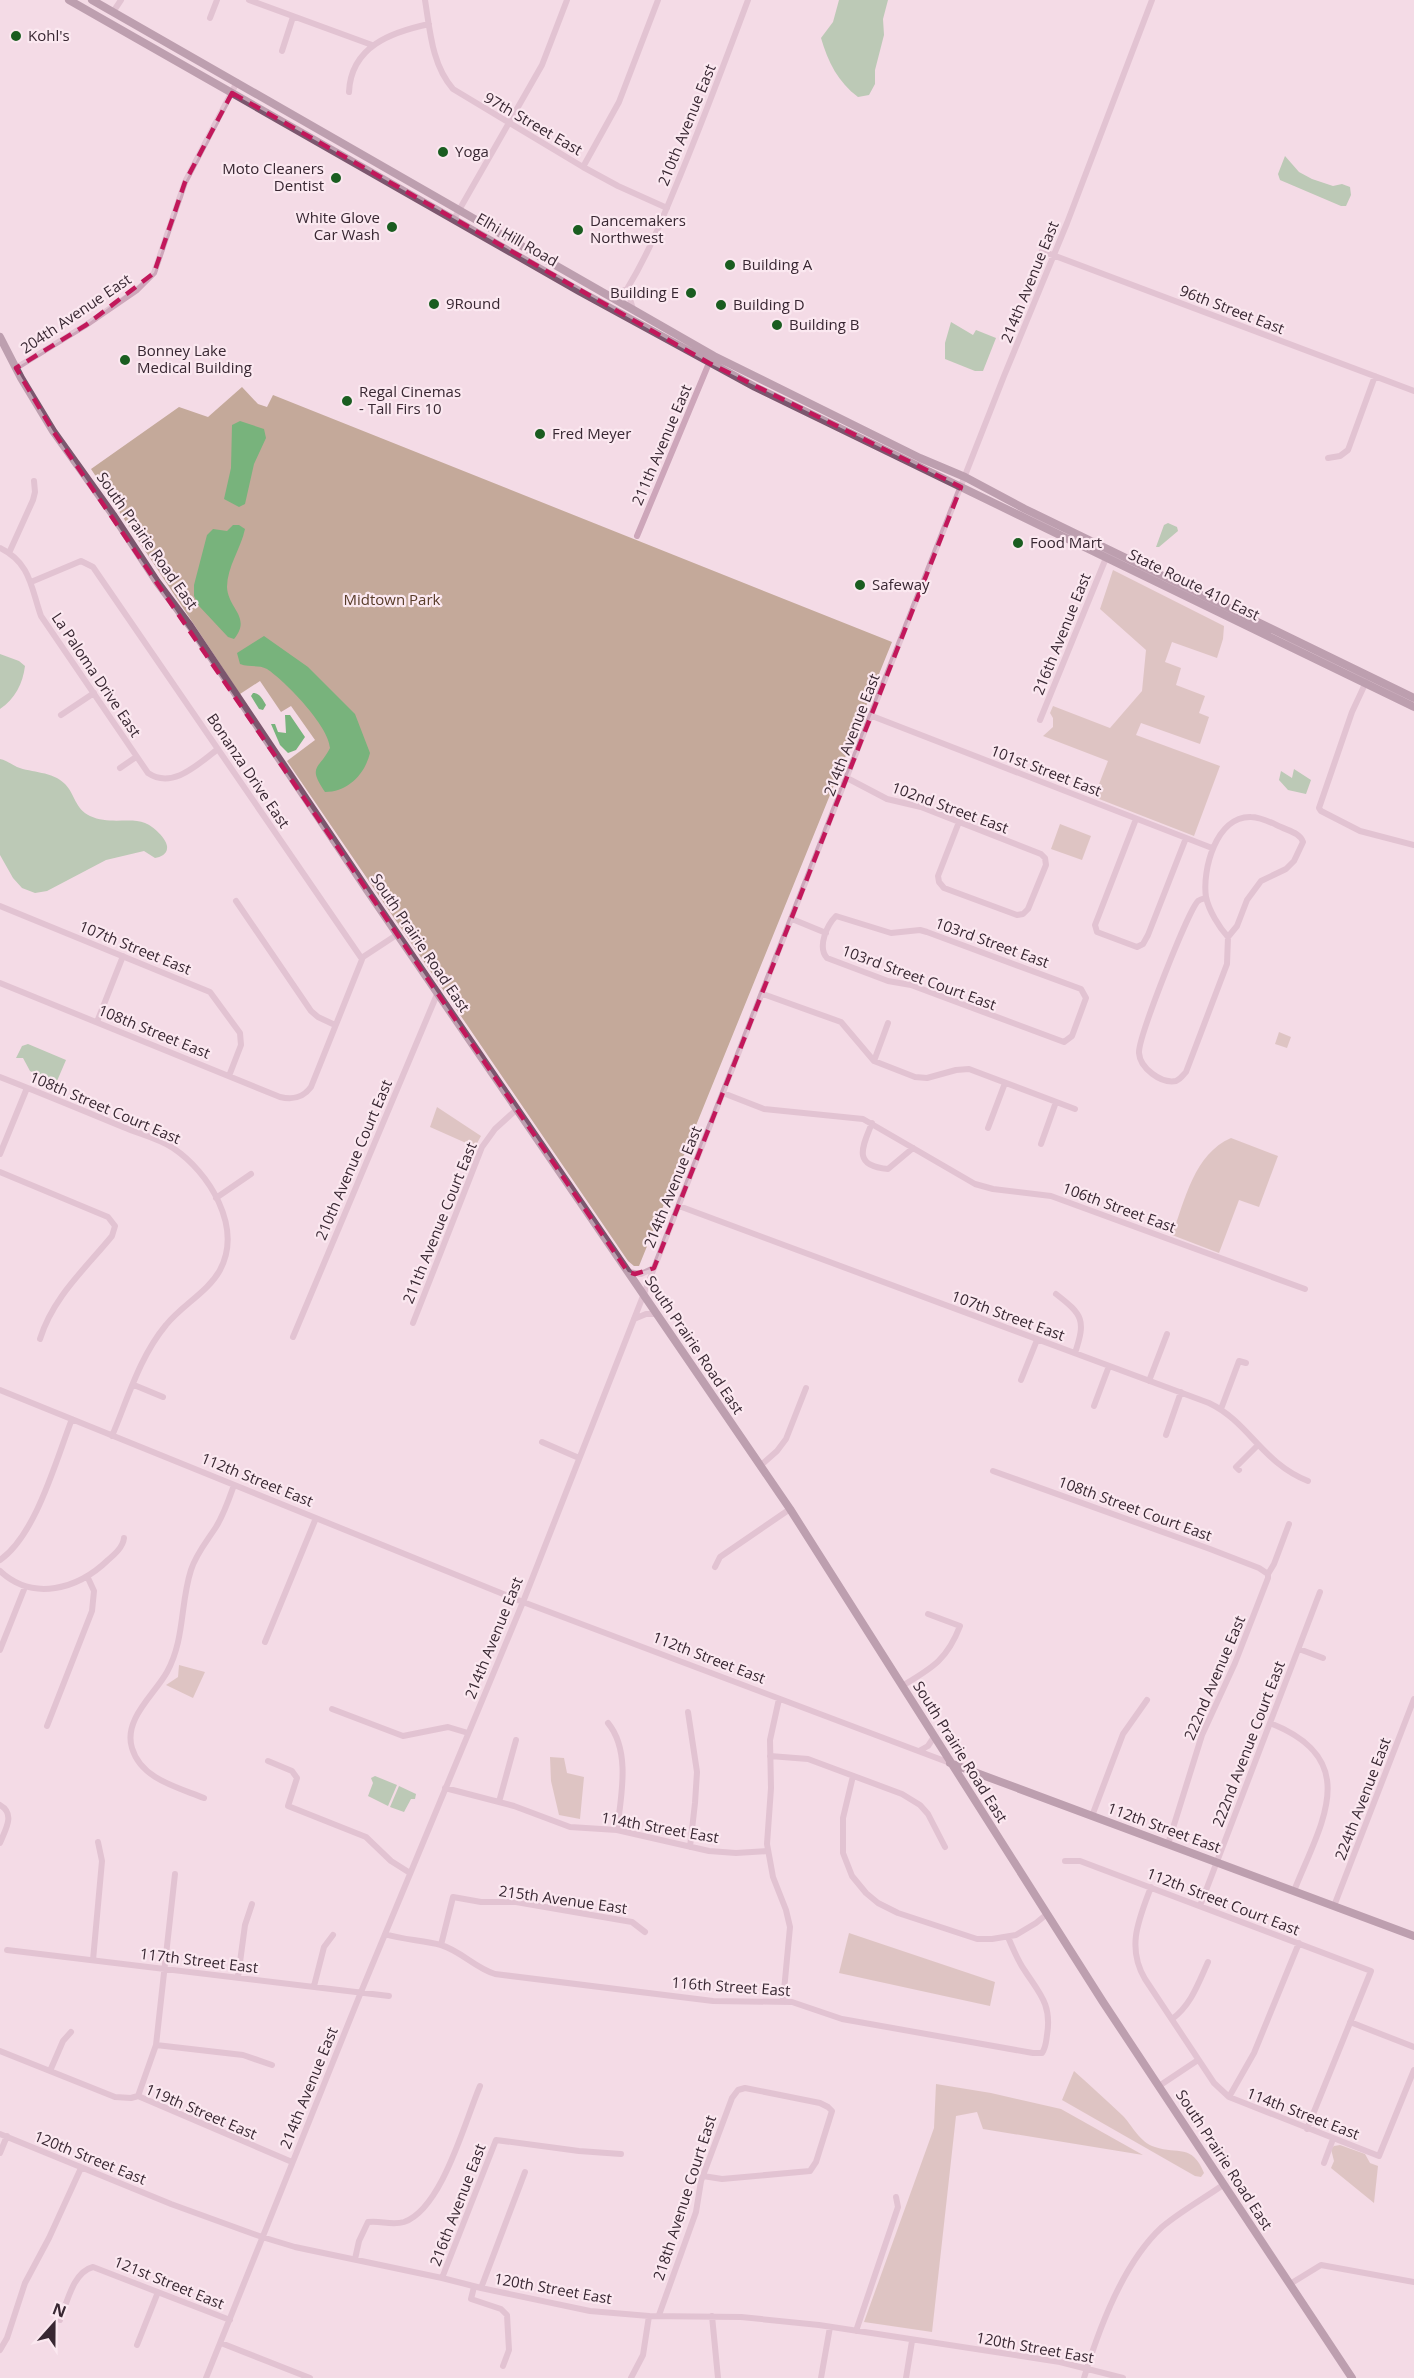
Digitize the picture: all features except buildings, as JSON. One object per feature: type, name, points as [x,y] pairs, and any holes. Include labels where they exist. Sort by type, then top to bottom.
[{"type":"main road","name":"Elhi Hill Road","points":[[69,0],[709,363],[961,488]]},
{"type":"main road","name":"Elhi Hill Road","points":[[92,0],[714,356],[920,458],[965,477]]},
{"type":"main road","name":"South Prairie Road East","points":[[0,337],[53,431],[190,626],[643,1296],[790,1509],[1047,1914],[1352,2378]]},
{"type":"main road","name":"State Route 410 East","points":[[965,477],[1367,680],[1414,707]]},
{"type":"main road","name":"State Route 410 East","points":[[961,488],[1367,680],[1414,698]]},
{"type":"main road","name":"112th Street East","points":[[950,1763],[1414,1936]]},
{"type":"main road","points":[[965,1787],[970,1776],[976,1773]]},
{"type":"street","points":[[113,12],[121,0]]},
{"type":"street","points":[[210,18],[216,0]]},
{"type":"street","points":[[249,0],[372,45]]},
{"type":"street","name":"97th Street East","points":[[425,0],[437,63],[446,81],[461,95],[583,167],[667,208]]},
{"type":"street","points":[[454,219],[542,65],[567,0]]},
{"type":"street","points":[[583,167],[619,102],[658,0]]},
{"type":"street","name":"210th Avenue East","points":[[627,289],[649,250],[667,208],[748,0]]},
{"type":"street","name":"214th Avenue East","points":[[206,2378],[361,1992],[523,1602],[1054,256],[1152,0]]},
{"type":"street","points":[[282,51],[293,17]]},
{"type":"street","points":[[349,92],[357,65],[372,45],[398,32],[429,24]]},
{"type":"street","name":"204th Avenue East","points":[[16,368],[86,325],[150,278],[157,266],[185,182],[237,82]]},
{"type":"street","name":"96th Street East","points":[[1042,251],[1414,391]]},
{"type":"street","points":[[610,296],[627,289],[633,309]]},
{"type":"street","name":"211th Avenue East","points":[[637,536],[709,363]]},
{"type":"street","points":[[1328,458],[1340,456],[1348,450],[1375,376]]},
{"type":"street","points":[[9,553],[33,500],[34,481]]},
{"type":"street","name":"La Paloma Drive East","points":[[0,548],[21,565],[31,582],[41,616],[148,773],[156,778],[168,779],[179,776],[218,749]]},
{"type":"street","name":"216th Avenue East","points":[[1040,720],[1106,558]]},
{"type":"street","name":"Bonanza Drive East","points":[[31,582],[81,561],[86,562],[101,577],[362,959]]},
{"type":"street","points":[[1367,680],[1352,712],[1320,800],[1321,811],[1360,831],[1380,834],[1414,845]]},
{"type":"street","points":[[61,715],[94,693]]},
{"type":"street","name":"101st Street East","points":[[872,716],[1212,848]]},
{"type":"street","name":"La Paloma Drive East","points":[[120,768],[136,757]]},
{"type":"street","name":"102nd Street East","points":[[847,778],[887,799],[921,807],[1041,854],[1045,858],[1046,865],[1028,909],[1023,914],[1017,915],[944,888],[939,882],[938,876],[959,822]]},
{"type":"street","points":[[1206,898],[1197,903],[1180,938],[1139,1046],[1138,1052],[1143,1062],[1160,1079],[1175,1081],[1186,1072],[1227,964],[1228,938],[1237,926],[1247,900],[1256,885],[1286,869],[1298,856],[1303,842],[1299,836],[1260,818],[1241,818],[1224,830],[1212,848],[1207,873],[1206,898],[1217,923],[1228,938]]},
{"type":"street","points":[[1136,819],[1095,925],[1096,930],[1100,933],[1137,947],[1143,944],[1186,838]]},
{"type":"street","points":[[236,901],[311,1011],[335,1025],[362,959],[398,934]]},
{"type":"street","name":"107th Street East","points":[[0,906],[210,992],[237,1027],[241,1037],[241,1045],[229,1076]]},
{"type":"street","name":"103rd Street East","points":[[826,933],[836,916],[891,933],[920,930],[1081,989],[1085,995],[1072,1036],[1064,1042]]},
{"type":"street","name":"103rd Street Court East","points":[[792,919],[826,933],[822,947],[827,958],[888,981],[911,985],[1064,1042]]},
{"type":"street","points":[[97,1022],[123,956]]},
{"type":"street","name":"108th Street East","points":[[0,983],[279,1097],[291,1099],[299,1097],[311,1087],[335,1025]]},
{"type":"street","name":"210th Avenue Court East","points":[[293,1337],[438,992]]},
{"type":"street","points":[[763,994],[841,1022],[874,1061],[921,1078],[969,1069],[1075,1109]]},
{"type":"street","points":[[874,1061],[888,1023]]},
{"type":"street","name":"108th Street Court East","points":[[0,1077],[171,1146],[194,1165],[216,1198],[224,1217],[229,1237],[223,1264],[210,1283],[177,1313],[146,1354],[112,1436]]},
{"type":"street","points":[[988,1128],[1005,1083]]},
{"type":"street","points":[[0,1154],[27,1088]]},
{"type":"street","name":"106th Street East","points":[[723,1093],[764,1109],[855,1117],[872,1123],[981,1186],[1051,1196],[1305,1289]]},
{"type":"street","points":[[1041,1144],[1056,1102]]},
{"type":"street","name":"211th Avenue Court East","points":[[412,1323],[482,1147],[495,1128],[517,1109]]},
{"type":"street","points":[[872,1123],[862,1149],[861,1155],[865,1161],[879,1168],[888,1169],[913,1148]]},
{"type":"street","points":[[0,1172],[108,1217],[114,1223],[112,1236],[69,1284],[58,1300],[40,1339]]},
{"type":"street","points":[[216,1198],[251,1174]]},
{"type":"street","name":"107th Street East","points":[[679,1206],[1181,1392],[1221,1409],[1278,1465],[1308,1481]]},
{"type":"street","points":[[628,1272],[641,1274],[654,1268]]},
{"type":"street","points":[[1056,1294],[1076,1310],[1082,1322],[1081,1335],[1075,1353]]},
{"type":"street","points":[[634,1319],[646,1314],[656,1314]]},
{"type":"street","points":[[1149,1381],[1167,1334]]},
{"type":"street","points":[[1021,1380],[1037,1340]]},
{"type":"street","points":[[1221,1409],[1239,1361],[1246,1363]]},
{"type":"street","points":[[1094,1406],[1109,1366]]},
{"type":"street","points":[[134,1385],[164,1396]]},
{"type":"street","points":[[760,1466],[777,1451],[786,1439],[807,1388]]},
{"type":"street","name":"112th Street East","points":[[0,1390],[523,1602],[950,1763]]},
{"type":"street","points":[[1166,1434],[1181,1392]]},
{"type":"street","points":[[0,1560],[21,1540],[29,1526],[72,1419]]},
{"type":"street","points":[[542,1442],[579,1458]]},
{"type":"street","points":[[1239,1470],[1236,1467],[1258,1445]]},
{"type":"street","name":"108th Street Court East","points":[[993,1471],[1210,1549],[1259,1568],[1268,1574]]},
{"type":"street","points":[[204,1798],[151,1774],[141,1765],[132,1747],[130,1735],[135,1720],[158,1687],[177,1651],[183,1627],[185,1594],[192,1567],[219,1521],[234,1485]]},
{"type":"street","points":[[715,1567],[720,1557],[790,1509]]},
{"type":"street","points":[[265,1642],[316,1518]]},
{"type":"street","name":"222nd Avenue East","points":[[1167,1844],[1202,1735],[1235,1663],[1289,1524]]},
{"type":"street","points":[[0,1571],[9,1579],[26,1587],[62,1588],[88,1578],[117,1551],[124,1538]]},
{"type":"street","points":[[47,1726],[92,1611],[94,1591],[88,1578]]},
{"type":"street","points":[[0,1650],[26,1587]]},
{"type":"street","name":"222nd Avenue Court East","points":[[1200,1906],[1320,1592]]},
{"type":"street","points":[[902,1686],[942,1659],[954,1642],[960,1626],[928,1614]]},
{"type":"street","points":[[1299,1649],[1323,1658]]},
{"type":"street","points":[[779,1699],[771,1732],[768,1851],[773,1877],[790,1928],[783,2001]]},
{"type":"street","name":"224th Avenue East","points":[[1334,1906],[1414,1699]]},
{"type":"street","points":[[1092,1816],[1123,1734],[1147,1700]]},
{"type":"street","points":[[332,1709],[395,1734],[409,1736],[448,1727],[468,1733]]},
{"type":"street","points":[[688,1712],[696,1772],[690,1847]]},
{"type":"street","points":[[608,1723],[616,1733],[621,1763],[622,1786],[617,1830]]},
{"type":"street","points":[[1270,1723],[1296,1734],[1313,1749],[1324,1770],[1328,1791],[1323,1815],[1294,1892]]},
{"type":"street","points":[[919,1751],[928,1746],[934,1737]]},
{"type":"street","points":[[499,1802],[516,1740]]},
{"type":"street","points":[[770,1756],[807,1759],[902,1794],[920,1806],[931,1819],[945,1847]]},
{"type":"street","points":[[268,1761],[292,1771],[297,1778],[288,1806],[366,1837],[391,1861],[410,1873]]},
{"type":"street","points":[[853,1776],[843,1818],[843,1853],[852,1876],[878,1903],[898,1913],[969,1937],[992,1939],[1008,1937],[1025,1930],[1047,1914]]},
{"type":"street","name":"114th Street East","points":[[445,1788],[499,1802],[567,1826],[617,1830],[690,1847],[736,1853],[768,1851]]},
{"type":"street","points":[[0,1805],[8,1813],[9,1820],[0,1843]]},
{"type":"street","points":[[93,1960],[102,1861],[98,1842]]},
{"type":"street","name":"112th Street Court East","points":[[1065,1861],[1080,1861],[1371,1971],[1350,2022]]},
{"type":"street","points":[[138,2096],[156,2045],[175,1874]]},
{"type":"street","name":"114th Street East","points":[[1151,1887],[1137,1924],[1134,1947],[1142,1974],[1214,2083],[1229,2097],[1379,2156],[1414,2070]]},
{"type":"street","name":"215th Avenue East","points":[[441,1945],[453,1897],[481,1902],[516,1902],[632,1922],[645,1932]]},
{"type":"street","points":[[238,1977],[245,1925],[252,1904]]},
{"type":"street","name":"116th Street East","points":[[385,1934],[441,1945],[484,1971],[495,1974],[713,2001],[783,2001],[842,2019],[1034,2054],[1043,2051],[1048,2028],[1047,2008],[1040,1990],[1025,1971],[1008,1937]]},
{"type":"street","points":[[314,1986],[324,1947],[333,1935]]},
{"type":"street","points":[[1229,2097],[1254,2053],[1299,1943]]},
{"type":"street","name":"117th Street East","points":[[7,1950],[389,1996]]},
{"type":"street","points":[[1172,2019],[1194,1995],[1208,1962]]},
{"type":"street","points":[[1307,2129],[1350,2022],[1414,2047]]},
{"type":"street","points":[[50,2071],[63,2041],[71,2032]]},
{"type":"street","points":[[156,2045],[243,2055],[272,2065]]},
{"type":"street","name":"119th Street East","points":[[0,2051],[116,2097],[138,2096],[292,2162]]},
{"type":"street","points":[[1159,2086],[1198,2060]]},
{"type":"street","points":[[355,2259],[359,2241],[368,2222],[387,2224],[403,2222],[413,2217],[431,2200],[443,2178],[480,2086]]},
{"type":"street","name":"218th Avenue Court East","points":[[659,2315],[696,2212],[703,2176],[732,2098],[738,2090],[745,2088],[778,2094],[820,2103],[830,2108],[832,2114],[829,2126],[816,2162],[810,2171],[722,2179],[703,2176]]},
{"type":"street","points":[[0,2153],[3,2135]]},
{"type":"street","name":"120th Street East","points":[[3,2135],[188,2211],[262,2237],[295,2247],[478,2287],[590,2311],[649,2316],[766,2319],[830,2327],[1045,2359],[1123,2378]]},
{"type":"street","points":[[1324,2163],[1333,2139]]},
{"type":"street","name":"216th Avenue East","points":[[442,2278],[496,2140],[621,2154]]},
{"type":"street","points":[[0,2350],[7,2338],[25,2283],[49,2238],[81,2168]]},
{"type":"street","points":[[503,2367],[509,2350],[507,2315],[501,2309],[471,2300],[525,2172]]},
{"type":"street","points":[[1084,2378],[1112,2304],[1136,2258],[1164,2226],[1223,2185]]},
{"type":"street","points":[[856,2331],[898,2207],[896,2197]]},
{"type":"street","points":[[1290,2284],[1321,2265],[1414,2282]]},
{"type":"street","name":"121st Street East","points":[[60,2320],[78,2277],[84,2270],[99,2268],[230,2320]]},
{"type":"street","points":[[137,2345],[158,2292]]},
{"type":"street","points":[[631,2378],[644,2355],[649,2316]]},
{"type":"street","points":[[712,2316],[718,2378]]},
{"type":"street","points":[[821,2378],[830,2327]]},
{"type":"street","points":[[906,2378],[912,2341]]},
{"type":"street","points":[[221,2343],[310,2378]]},
{"type":"highlighted area","points":[[232,93],[709,363],[961,487],[654,1268],[635,1274],[628,1272],[53,431],[16,368],[86,325],[154,273],[185,182]]},
{"type":"green space","name":"Midtown Park","points":[[242,387],[258,404],[267,407],[273,395],[892,642],[639,1266],[634,1266],[628,1261],[287,761],[315,740],[291,706],[281,712],[260,681],[240,694],[91,469],[179,407],[208,417]]},
{"type":"green space","points":[[1113,570],[1224,626],[1223,639],[1217,658],[1172,642],[1165,662],[1181,668],[1176,685],[1205,696],[1199,713],[1209,717],[1200,744],[1141,723],[1136,735],[1220,766],[1194,836],[1094,797],[1108,761],[1043,736],[1053,727],[1053,718],[1050,713],[1053,706],[1110,728],[1142,691],[1146,650],[1100,609]]},
{"type":"green space","points":[[1060,824],[1091,836],[1082,860],[1051,849]]},
{"type":"green space","points":[[1279,1032],[1291,1037],[1287,1048],[1275,1044]]},
{"type":"green space","points":[[437,1107],[481,1136],[475,1147],[430,1127]]},
{"type":"green space","points":[[1231,1138],[1278,1156],[1259,1207],[1239,1200],[1219,1253],[1172,1235],[1187,1193],[1200,1166],[1218,1145]]},
{"type":"green space","points":[[179,1665],[205,1672],[193,1698],[166,1685],[178,1677]]},
{"type":"green space","points":[[550,1757],[564,1758],[567,1773],[584,1777],[580,1819],[559,1815],[551,1781]]},
{"type":"green space","points":[[849,1933],[995,1982],[990,2006],[839,1973]]},
{"type":"green space","points":[[1074,2071],[1122,2115],[1149,2145],[1184,2152],[1195,2157],[1204,2173],[1201,2177],[1195,2176],[1062,2100]]},
{"type":"green space","points":[[936,2084],[991,2093],[1061,2109],[1143,2155],[983,2129],[977,2112],[956,2116],[932,2332],[864,2322],[934,2128]]},
{"type":"green space","points":[[1340,2145],[1365,2154],[1370,2163],[1378,2166],[1374,2203],[1331,2168],[1334,2161],[1331,2149]]},
{"type":"shaded area","points":[[839,0],[888,0],[883,19],[884,35],[875,70],[875,84],[869,95],[858,97],[845,85],[835,71],[821,38],[833,22]]},
{"type":"shaded area","points":[[1285,156],[1299,172],[1312,179],[1333,186],[1342,184],[1350,187],[1351,195],[1346,206],[1341,206],[1280,180],[1278,174]]},
{"type":"shaded area","points":[[951,322],[973,335],[976,330],[996,338],[983,371],[975,371],[945,359],[945,343]]},
{"type":"shaded area","points":[[240,421],[264,429],[266,438],[254,464],[245,504],[239,507],[224,499],[231,468],[232,425]]},
{"type":"shaded area","points":[[1168,523],[1177,527],[1178,531],[1156,547],[1164,525]]},
{"type":"shaded area","points":[[233,525],[239,525],[245,529],[227,587],[228,595],[238,613],[241,625],[234,639],[228,637],[199,606],[194,596],[194,585],[207,535],[213,529],[227,531]]},
{"type":"shaded area","points":[[264,636],[308,667],[355,714],[370,753],[360,775],[341,789],[325,792],[317,777],[317,768],[330,748],[328,739],[314,716],[295,693],[267,669],[240,664],[237,653]]},
{"type":"shaded area","points":[[0,654],[19,661],[25,666],[17,690],[0,709]]},
{"type":"shaded area","points":[[253,693],[259,695],[264,701],[266,705],[263,710],[259,709],[251,696]]},
{"type":"shaded area","points":[[285,715],[290,715],[305,737],[296,750],[288,753],[280,745],[271,724],[275,724],[278,732],[286,733]]},
{"type":"shaded area","points":[[0,759],[17,767],[48,774],[60,780],[81,809],[90,816],[105,820],[139,821],[148,825],[164,839],[167,846],[165,853],[155,858],[144,851],[106,860],[47,891],[35,893],[22,888],[13,878],[0,855]]},
{"type":"shaded area","points":[[1294,769],[1311,780],[1306,794],[1288,790],[1279,780],[1281,771],[1292,778]]},
{"type":"shaded area","points":[[28,1044],[66,1060],[57,1081],[54,1082],[30,1071],[23,1058],[16,1058],[22,1046]]},
{"type":"shaded area","points":[[375,1776],[397,1785],[388,1806],[368,1796],[373,1783],[371,1778]]},
{"type":"shaded area","points":[[399,1786],[416,1794],[415,1799],[411,1799],[404,1812],[390,1807]]},
{"type":"place","name":"Kohl's","points":[[16,36]]},
{"type":"place","name":"Yoga","points":[[443,152]]},
{"type":"place","name":"Moto Cleaners Dentist","points":[[336,178]]},
{"type":"place","name":"White Glove Car Wash","points":[[392,227]]},
{"type":"place","name":"Dancemakers Northwest","points":[[578,230]]},
{"type":"place","name":"Building A","points":[[730,265]]},
{"type":"place","name":"Building E","points":[[691,293]]},
{"type":"place","name":"9Round","points":[[434,304]]},
{"type":"place","name":"Building D","points":[[721,305]]},
{"type":"place","name":"Building B","points":[[777,325]]},
{"type":"place","name":"Bonney Lake Medical Building","points":[[125,360]]},
{"type":"place","name":"Regal Cinemas - Tall Firs 10","points":[[347,401]]},
{"type":"place","name":"Fred Meyer","points":[[540,434]]},
{"type":"place","name":"Food Mart","points":[[1018,543]]},
{"type":"place","name":"Safeway","points":[[860,585]]}]
